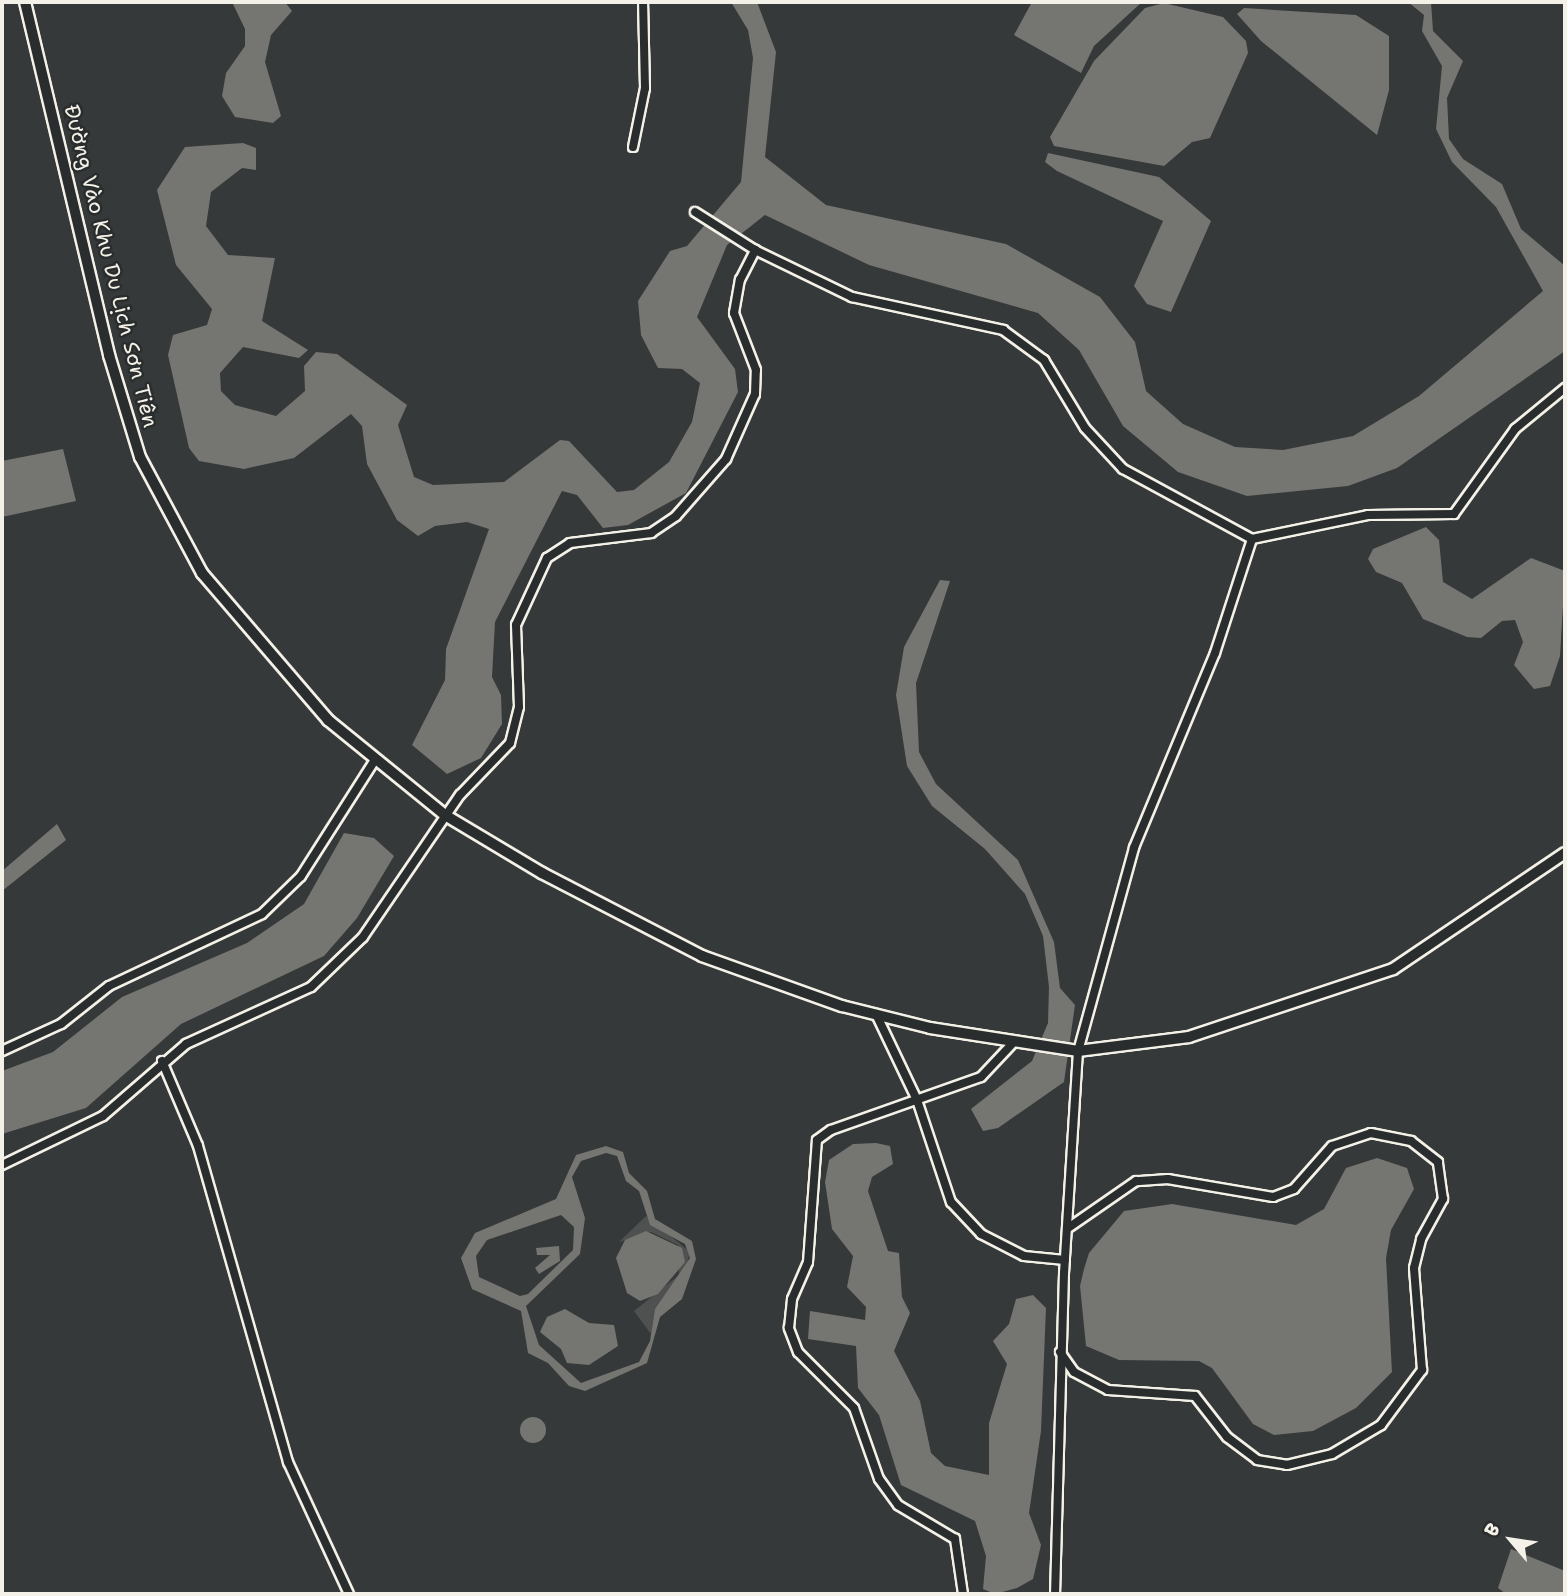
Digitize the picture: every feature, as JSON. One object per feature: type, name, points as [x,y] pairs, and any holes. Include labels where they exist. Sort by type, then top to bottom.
[{"type":"street","name":"Đường Vào Khu Du Lịch Sơn Tiên","points":[[25,2],[109,355],[140,457],[202,573],[328,720],[375,761],[445,815],[553,880],[702,956],[876,1014],[1014,1042],[1078,1051],[1189,1037],[1393,969],[1565,853]]},
{"type":"street","points":[[633,147],[645,88],[643,2]]},
{"type":"street","points":[[695,212],[755,250],[852,297],[1003,330],[1028,342],[1085,428],[1123,469],[1252,539],[1368,515],[1454,514],[1515,429],[1565,388]]},
{"type":"street","points":[[2,1165],[103,1116],[162,1062],[311,987],[341,962],[445,815],[510,743],[519,707],[516,625],[547,558],[570,543],[651,533],[676,516],[726,459],[755,394],[756,370],[734,313],[755,250]]},
{"type":"street","points":[[1055,1594],[1060,1352],[1078,1051],[1134,848],[1215,653],[1252,539]]},
{"type":"street","points":[[2,1051],[61,1024],[109,986],[262,914],[301,876],[375,761]]},
{"type":"street","points":[[876,1014],[917,1100],[958,1210],[981,1234],[1024,1256],[1065,1260]]},
{"type":"street","points":[[963,1594],[955,1539],[898,1505],[878,1479],[854,1408],[798,1352],[789,1328],[792,1299],[808,1262],[817,1140],[831,1129],[981,1077],[1014,1042]]},
{"type":"street","points":[[162,1062],[198,1146],[288,1462],[349,1594]]},
{"type":"street","points":[[1060,1352],[1074,1372],[1108,1390],[1195,1396],[1227,1437],[1257,1460],[1287,1465],[1332,1454],[1381,1425],[1422,1370],[1414,1268],[1421,1239],[1443,1199],[1438,1162],[1411,1141],[1371,1133],[1332,1146],[1294,1189],[1273,1197],[1168,1178],[1136,1181],[1068,1228]]},
{"type":"shaded area","points":[[232,2],[285,2],[292,11],[271,35],[265,62],[281,116],[273,123],[235,117],[222,96],[226,73],[245,46],[245,29]]},
{"type":"shaded area","points":[[731,2],[757,2],[776,52],[765,157],[826,205],[1006,244],[1100,297],[1135,342],[1146,391],[1183,424],[1235,447],[1283,450],[1353,436],[1419,396],[1543,291],[1496,207],[1452,162],[1436,129],[1442,66],[1422,31],[1424,15],[1408,2],[1431,2],[1433,31],[1463,61],[1447,98],[1449,139],[1463,159],[1502,184],[1521,229],[1565,266],[1565,351],[1397,468],[1348,486],[1247,496],[1178,472],[1123,426],[1079,350],[1038,313],[869,265],[765,215],[727,245],[697,317],[735,369],[738,392],[686,493],[628,525],[603,528],[577,495],[562,491],[495,622],[492,677],[501,695],[502,724],[481,758],[447,774],[412,745],[445,680],[446,649],[489,529],[467,522],[435,526],[418,536],[397,520],[367,464],[362,426],[351,414],[294,458],[244,469],[199,461],[189,448],[168,355],[173,335],[207,325],[212,309],[176,265],[157,190],[185,147],[243,143],[256,148],[256,170],[242,168],[211,192],[206,226],[228,255],[275,258],[262,321],[308,350],[299,358],[243,347],[220,373],[221,391],[235,405],[276,416],[305,391],[304,366],[316,352],[337,354],[407,405],[398,425],[414,477],[433,485],[504,482],[560,440],[569,441],[617,492],[634,490],[669,462],[692,422],[700,383],[682,369],[658,368],[641,335],[638,301],[670,251],[687,246],[741,182],[753,58],[748,30]]},
{"type":"shaded area","points":[[1032,2],[1142,2],[1094,46],[1081,73],[1014,35]]},
{"type":"shaded area","points":[[1164,3],[1223,17],[1246,41],[1248,53],[1210,138],[1192,142],[1164,166],[1054,146],[1050,137],[1094,61],[1145,8]]},
{"type":"shaded area","points":[[1244,8],[1356,15],[1389,36],[1389,90],[1377,135],[1261,41],[1237,14]]},
{"type":"shaded area","points":[[1048,153],[1159,177],[1211,221],[1171,312],[1147,304],[1134,286],[1163,221],[1057,171],[1045,162]]},
{"type":"shaded area","points":[[63,449],[76,501],[2,517],[2,461]]},
{"type":"shaded area","points":[[1426,527],[1439,540],[1443,582],[1472,599],[1531,558],[1565,571],[1560,656],[1550,686],[1534,689],[1514,665],[1523,642],[1515,620],[1502,621],[1481,638],[1467,637],[1423,619],[1402,583],[1376,572],[1368,559],[1373,549]]},
{"type":"shaded area","points":[[940,580],[950,581],[916,683],[919,752],[936,784],[1018,860],[1054,942],[1060,988],[1075,1005],[1064,1082],[998,1128],[983,1131],[971,1109],[1032,1061],[1048,1023],[1049,987],[1043,936],[1025,894],[985,849],[932,806],[907,766],[896,695],[904,647]]},
{"type":"shaded area","points":[[57,824],[66,840],[2,891],[2,871]]},
{"type":"shaded area","points":[[344,833],[374,838],[394,856],[357,918],[324,956],[181,1024],[86,1108],[2,1134],[2,1071],[53,1052],[122,997],[247,943],[304,904]]},
{"type":"shaded area","points":[[876,1143],[890,1146],[893,1164],[872,1177],[868,1191],[888,1251],[899,1253],[902,1297],[910,1313],[894,1351],[920,1401],[931,1453],[945,1466],[989,1475],[989,1423],[1007,1364],[993,1341],[1009,1324],[1016,1299],[1033,1295],[1046,1308],[1041,1431],[1029,1513],[1041,1545],[1033,1579],[1017,1588],[995,1594],[983,1589],[986,1556],[975,1521],[901,1485],[879,1415],[858,1388],[856,1346],[808,1339],[810,1311],[865,1320],[866,1307],[847,1287],[853,1256],[832,1229],[825,1182],[829,1160],[853,1144]]},
{"type":"shaded area","points":[[606,1146],[623,1152],[629,1173],[647,1191],[655,1219],[692,1241],[696,1259],[682,1299],[660,1317],[647,1363],[585,1391],[569,1386],[548,1363],[528,1353],[521,1311],[472,1289],[461,1258],[475,1233],[556,1199],[576,1155]],"holes":[[[606,1153],[617,1156],[626,1181],[639,1191],[650,1225],[685,1244],[690,1258],[655,1309],[650,1341],[639,1362],[581,1383],[539,1345],[526,1306],[580,1254],[585,1218],[572,1177],[581,1161]],[[561,1215],[574,1227],[573,1250],[528,1294],[520,1296],[479,1277],[476,1256],[487,1240]]]},
{"type":"shaded area","points":[[1377,1158],[1407,1168],[1414,1189],[1391,1230],[1386,1258],[1392,1372],[1356,1408],[1313,1431],[1274,1435],[1253,1424],[1212,1368],[1199,1361],[1119,1360],[1086,1346],[1080,1286],[1084,1269],[1089,1253],[1124,1211],[1172,1204],[1296,1225],[1324,1209],[1346,1168]]},
{"type":"shaded area","points":[[646,1216],[690,1252],[685,1273],[655,1309],[651,1334],[634,1311],[679,1275],[678,1245],[651,1232],[619,1242]]},
{"type":"shaded area","points":[[646,1231],[682,1248],[685,1262],[658,1294],[640,1301],[627,1293],[616,1258],[625,1240]]},
{"type":"shaded area","points":[[559,1246],[560,1261],[539,1274],[535,1268],[550,1255],[537,1255],[536,1248]]},
{"type":"shaded area","points":[[565,1309],[589,1323],[614,1325],[618,1346],[589,1365],[567,1363],[561,1349],[540,1332],[547,1317]]},
{"type":"shaded area","points":[[533,1417],[542,1421],[546,1430],[542,1439],[533,1443],[524,1439],[520,1430],[524,1421]]},
{"type":"shaded area","points":[[1511,1549],[1565,1571],[1565,1594],[1506,1594],[1498,1588]]}]
